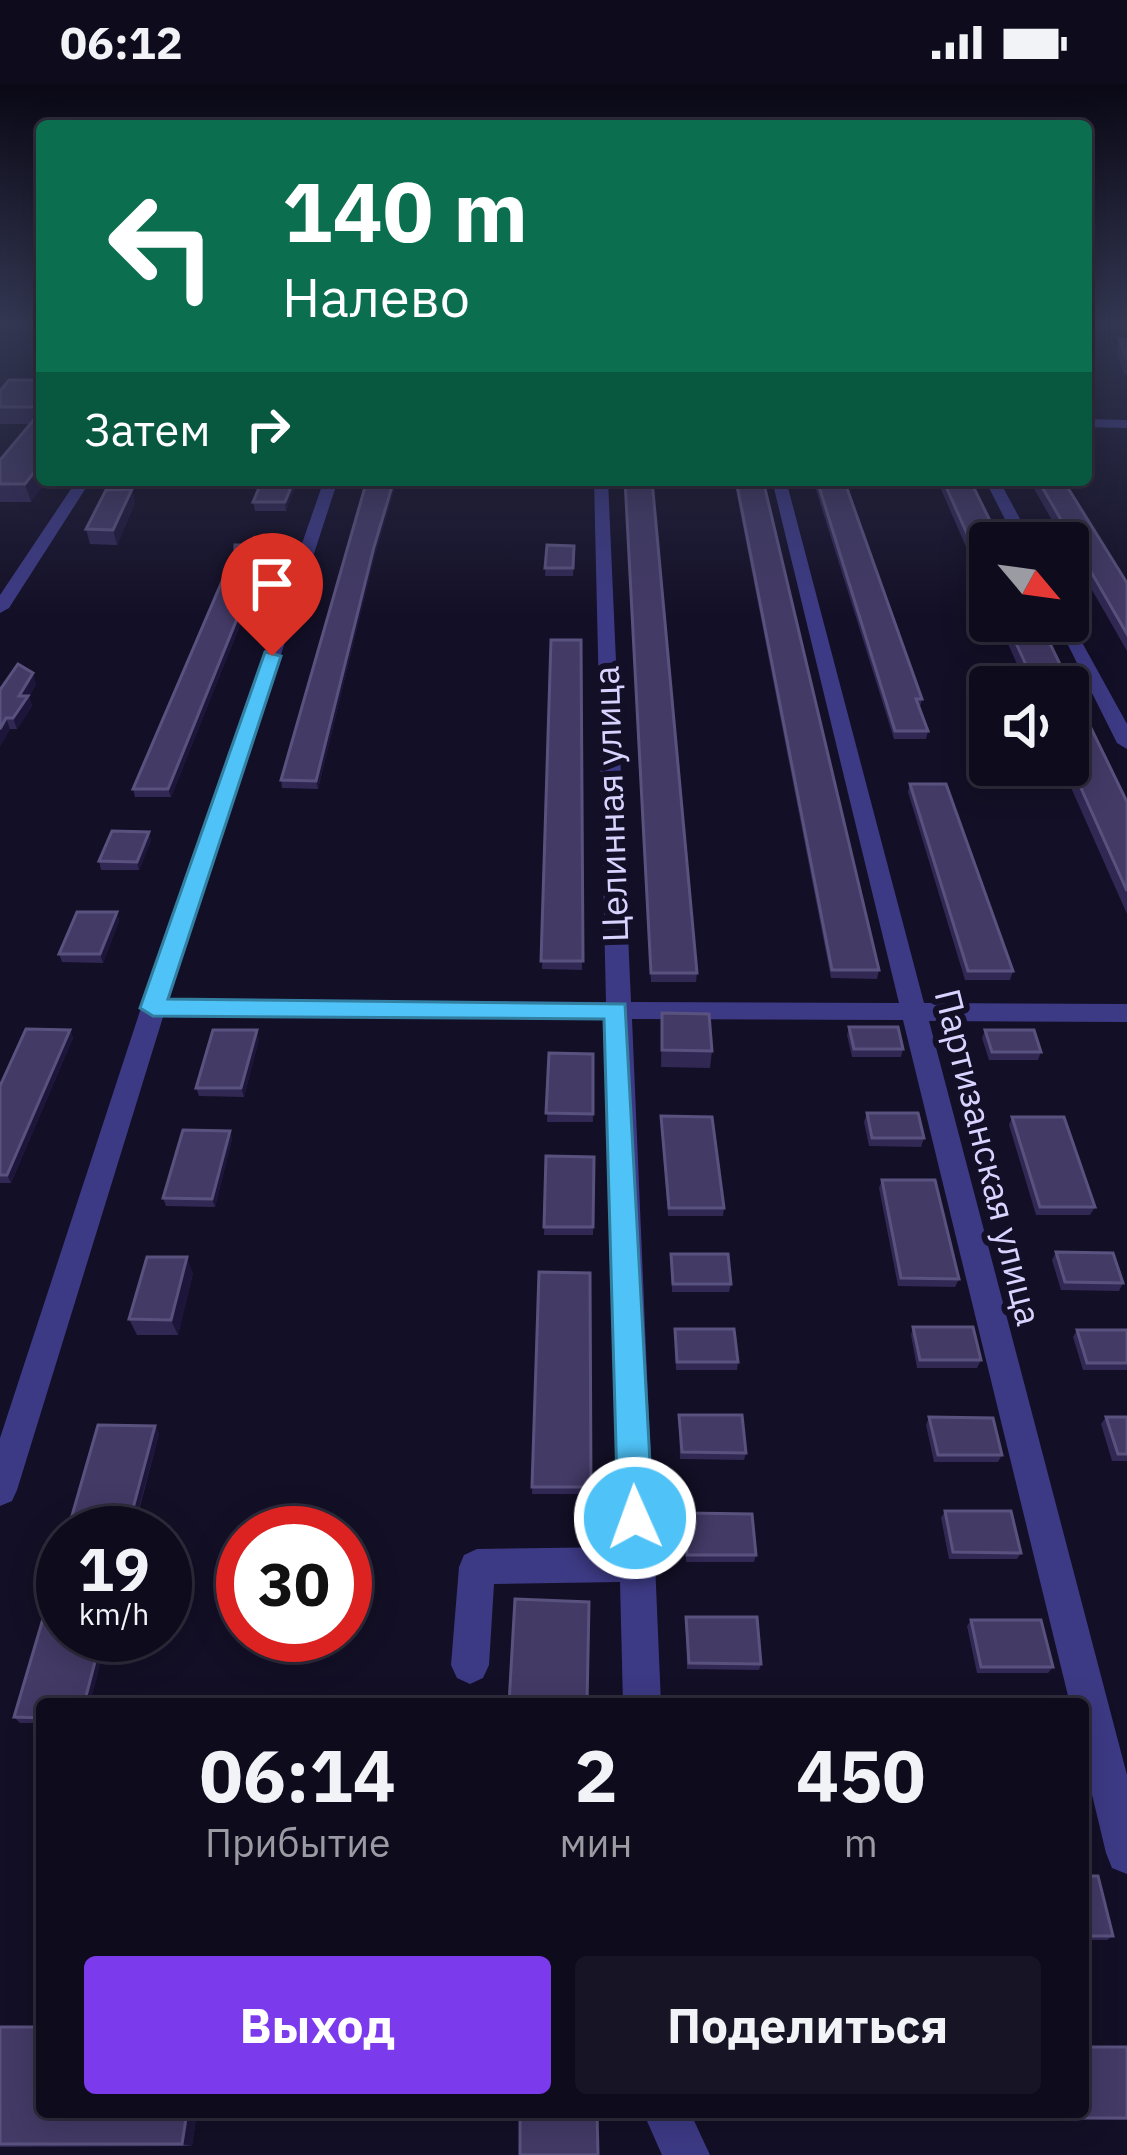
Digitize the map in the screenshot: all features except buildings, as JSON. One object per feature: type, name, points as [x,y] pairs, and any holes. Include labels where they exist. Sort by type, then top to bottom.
[{"type":"street","points":[[1092,423],[1127,424]]},
{"type":"street","points":[[0,608],[80,486]]},
{"type":"street","points":[[0,1490],[153,1008],[329,486]]},
{"type":"street","name":"Целинная улица","points":[[601,486],[642,1698]]},
{"type":"street","name":"Партизанская улица","points":[[781,486],[1088,1698]]},
{"type":"street","points":[[995,486],[1013,522]]},
{"type":"street","points":[[1076,642],[1127,743]]},
{"type":"street","points":[[153,1008],[1127,1013]]},
{"type":"street","points":[[470,1666],[477,1567],[637,1564]]},
{"type":"street","name":"Партизанская улица","points":[[1089,1701],[1127,1852]]},
{"type":"street","points":[[669,2118],[686,2155]]},
{"type":"route","points":[[272,656],[153,1008],[616,1010],[635,1518]]}]
